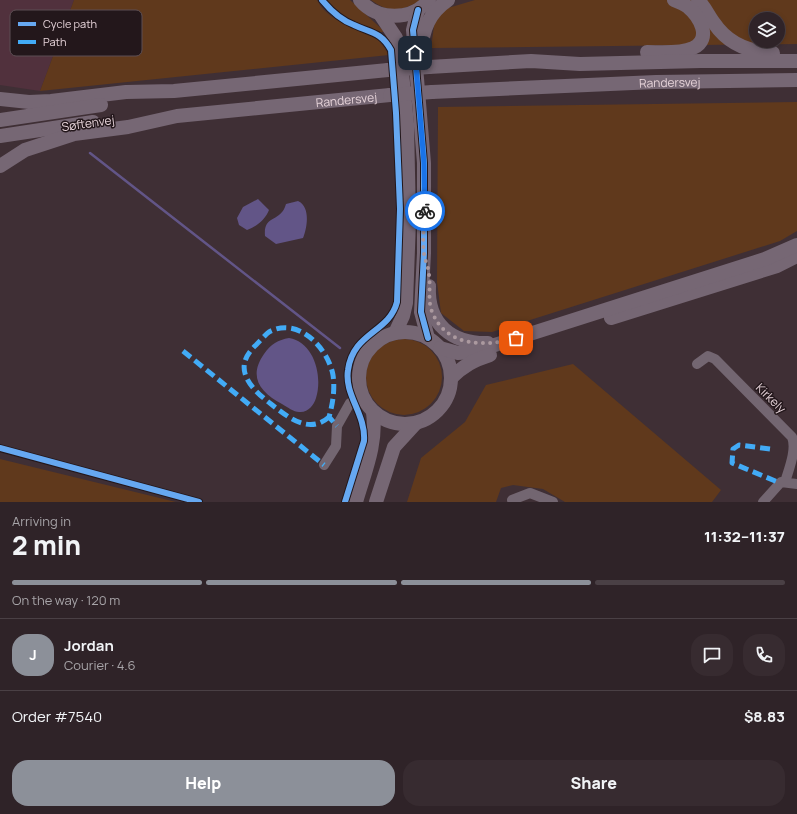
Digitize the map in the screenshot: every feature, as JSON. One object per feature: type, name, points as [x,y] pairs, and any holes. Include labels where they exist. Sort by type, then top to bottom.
[{"type":"main road","points":[[360,0],[369,9],[380,14],[404,16],[418,10],[429,0]]},
{"type":"main road","points":[[428,338],[421,312],[424,253],[424,71],[422,38],[427,22],[437,9],[448,0]]},
{"type":"main road","points":[[531,61],[580,54],[685,51],[692,49],[697,46],[703,37],[701,22],[687,6],[674,0]]},
{"type":"main road","points":[[698,0],[720,31],[737,44],[748,50],[760,52],[797,53]]},
{"type":"main road","points":[[418,10],[413,30],[424,71]]},
{"type":"main road","points":[[380,14],[396,38],[400,52],[407,124],[409,221],[406,303],[403,316],[395,333]]},
{"type":"main road","name":"Randersvej","points":[[0,99],[44,102],[126,92],[174,91],[388,70],[424,71],[531,61],[580,64],[694,61],[797,61]]},
{"type":"main road","name":"Randersvej","points":[[0,166],[25,150],[56,139],[128,127],[177,116],[248,108],[432,92],[648,82],[797,80]]},
{"type":"main road","name":"Søftenvej","points":[[0,120],[128,101],[174,91]]},
{"type":"main road","name":"Søftenvej","points":[[0,136],[127,117],[177,116]]},
{"type":"main road","points":[[440,348],[458,353],[473,352],[765,259],[797,245]]},
{"type":"main road","points":[[424,253],[429,275],[428,294],[432,314],[441,326],[450,334],[463,341],[478,343],[501,342]]},
{"type":"main road","points":[[451,378],[460,369],[474,360],[777,266],[797,256]]},
{"type":"main road","points":[[376,502],[394,447],[416,423],[435,413],[444,403],[449,391],[451,378],[448,362],[440,348],[428,338],[417,333],[395,333],[382,338],[371,346],[363,357],[359,370],[358,383],[362,396],[373,412],[384,420],[397,424],[416,423]]},
{"type":"main road","points":[[356,502],[374,442],[375,427],[373,412]]},
{"type":"street","name":"Kirkely","points":[[697,364],[708,356],[715,359],[792,437],[795,450],[785,482]]},
{"type":"street","points":[[324,465],[336,446],[337,426],[350,403],[362,396]]},
{"type":"street","points":[[764,502],[777,485],[785,482],[797,484]]},
{"type":"street","points":[[512,500],[530,493],[553,502]]},
{"type":"shaded area","points":[[0,0],[74,0],[70,10],[10,10],[10,56],[53,56],[40,91],[0,85]]},
{"type":"shaded area","points":[[74,0],[317,0],[323,9],[331,16],[374,36],[389,55],[40,91],[53,56],[142,56],[142,10],[70,10]]},
{"type":"shaded area","points":[[327,0],[350,0],[385,32],[381,32],[352,20],[345,16]]},
{"type":"shaded area","points":[[371,0],[421,0],[402,9],[390,9]]},
{"type":"shaded area","points":[[475,0],[797,0],[797,44],[785,44],[785,12],[749,12],[749,45],[431,48],[435,19],[448,8]]},
{"type":"shaded area","points":[[797,102],[797,231],[780,241],[492,332],[464,331],[441,313],[437,282],[438,107]]},
{"type":"shaded area","points":[[258,199],[269,210],[260,222],[247,230],[239,225],[237,218],[243,207]]},
{"type":"shaded area","points":[[298,201],[305,208],[307,218],[303,238],[276,244],[265,236],[267,224],[284,210],[286,204]]},
{"type":"shaded area","points":[[289,338],[298,341],[305,346],[314,361],[317,370],[318,389],[315,401],[310,408],[302,412],[297,412],[290,409],[274,399],[262,389],[257,377],[259,362],[264,354],[275,343]]},
{"type":"shaded area","points":[[404,339],[419,342],[431,350],[439,362],[442,377],[439,392],[431,404],[419,412],[404,415],[389,412],[377,404],[369,392],[366,377],[369,362],[377,350],[389,342]]},
{"type":"shaded area","points":[[573,364],[721,490],[712,502],[565,502],[543,489],[513,485],[501,488],[496,502],[407,502],[421,458],[465,422],[486,385]]},
{"type":"shaded area","points":[[0,459],[176,502],[0,502]]},
{"type":"waterway","points":[[90,153],[340,348]]},
{"type":"marked path","points":[[329,417],[314,424],[299,422],[284,414],[263,398],[250,384],[244,370],[245,362],[249,353],[269,332],[280,328],[291,328],[301,331],[318,345],[325,355],[333,375],[334,386],[332,406],[329,417],[337,426]]},
{"type":"marked path","points":[[183,351],[324,465]]},
{"type":"marked path","points":[[770,449],[739,445],[733,449],[732,463],[780,483]]},
{"type":"cycle path","points":[[322,0],[341,18],[379,36],[391,50],[396,113],[400,209],[397,302],[393,312],[387,320],[364,340],[351,357],[348,370],[349,388],[362,422],[364,441],[345,502]]},
{"type":"cycle path","points":[[418,10],[413,30],[424,163],[424,253],[421,312],[428,338]]},
{"type":"cycle path","points":[[0,448],[199,502]]},
{"type":"way so far","points":[[425,211],[424,253],[429,275],[428,294],[432,314],[441,326],[450,334],[463,341],[478,343],[501,342],[516,338]]},
{"type":"route","points":[[415,53],[424,163],[425,211]]}]
